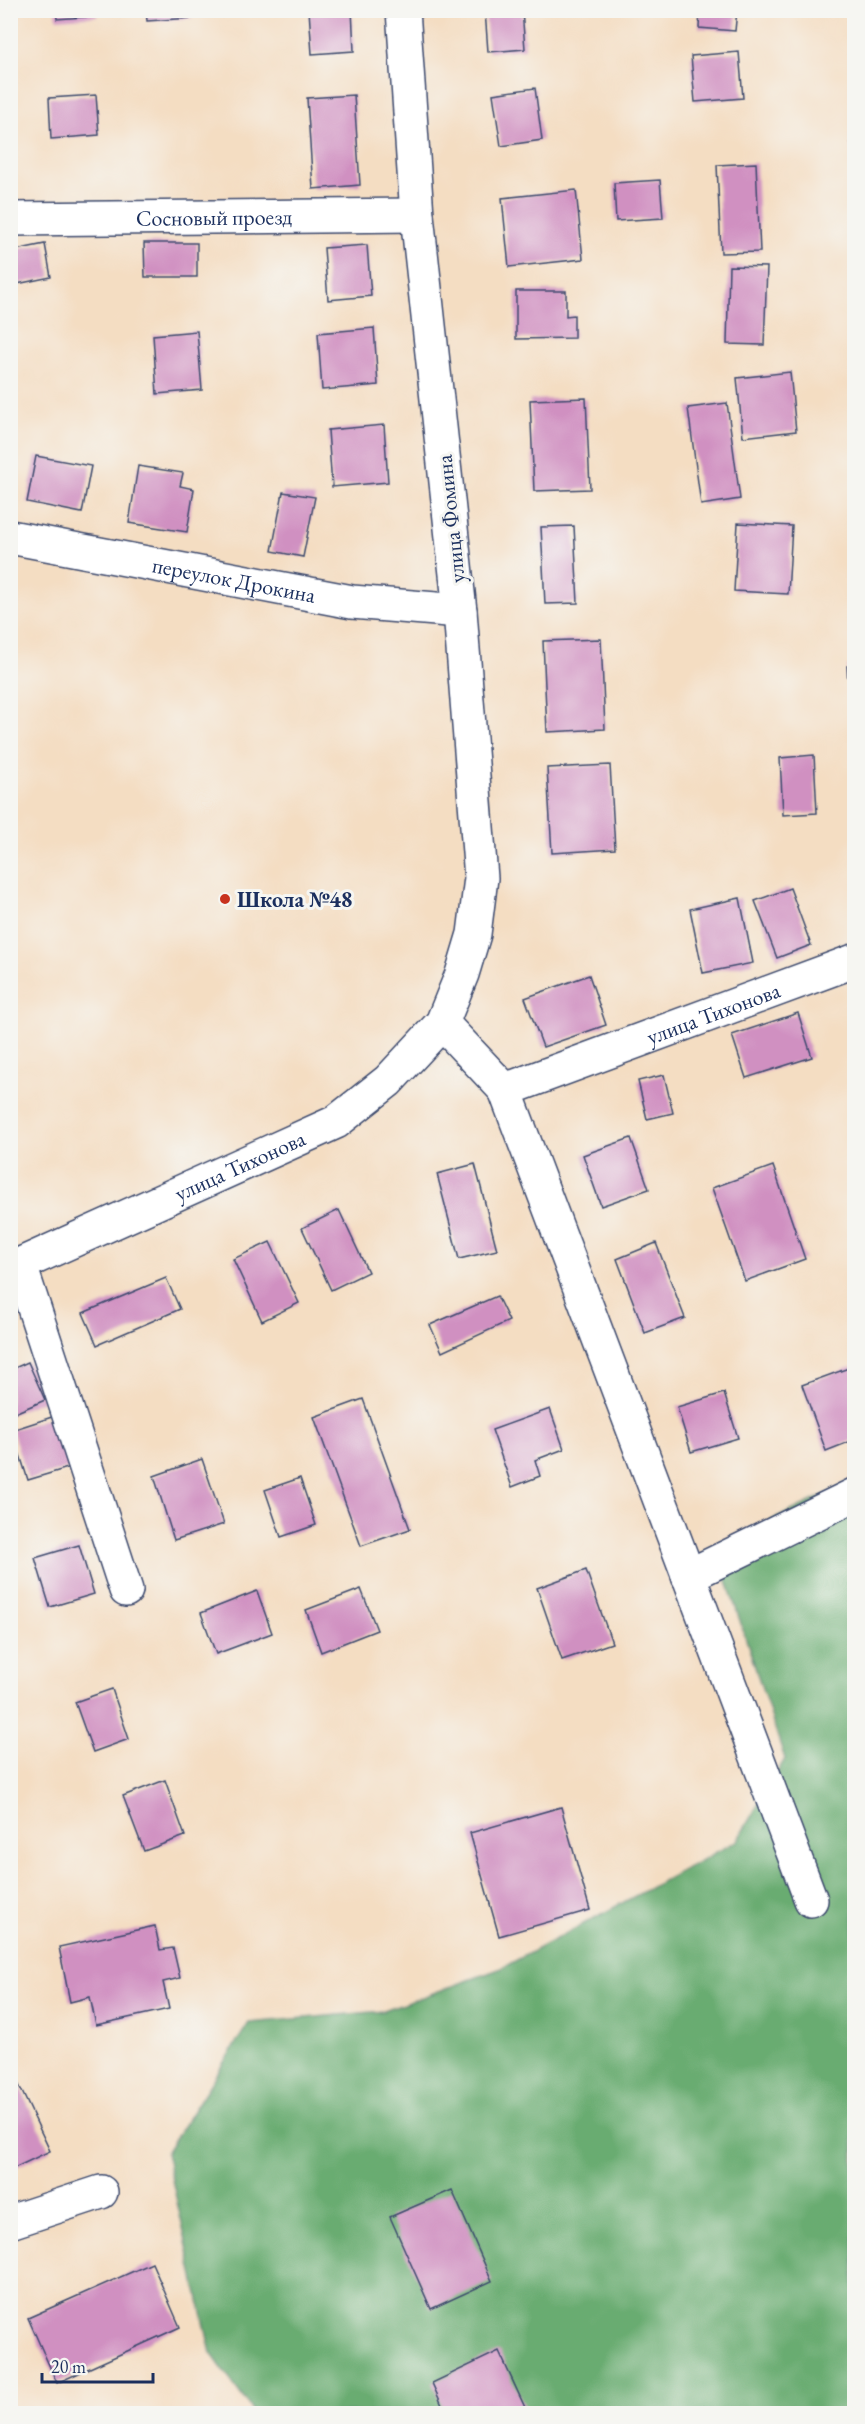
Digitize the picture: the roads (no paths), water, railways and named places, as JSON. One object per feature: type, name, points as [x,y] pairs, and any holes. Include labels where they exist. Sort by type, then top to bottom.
[{"type":"street","name":"улица Фомина","points":[[403,10],[417,215],[460,611],[481,878],[474,934],[442,1023]]},
{"type":"street","name":"Сосновый проезд","points":[[10,219],[417,215]]},
{"type":"street","name":"переулок Дрокина","points":[[10,537],[352,602],[460,611]]},
{"type":"street","name":"улица Тихонова","points":[[505,1090],[855,961]]},
{"type":"street","points":[[442,1023],[505,1090],[811,1900]]},
{"type":"street","name":"улица Тихонова","points":[[15,1267],[336,1122],[388,1081],[442,1023]]},
{"type":"street","points":[[15,1267],[126,1590]]},
{"type":"street","points":[[688,1576],[855,1495]]},
{"type":"street","points":[[10,2222],[101,2192]]},
{"type":"place","name":"Школа №48","points":[[225,899]]}]
